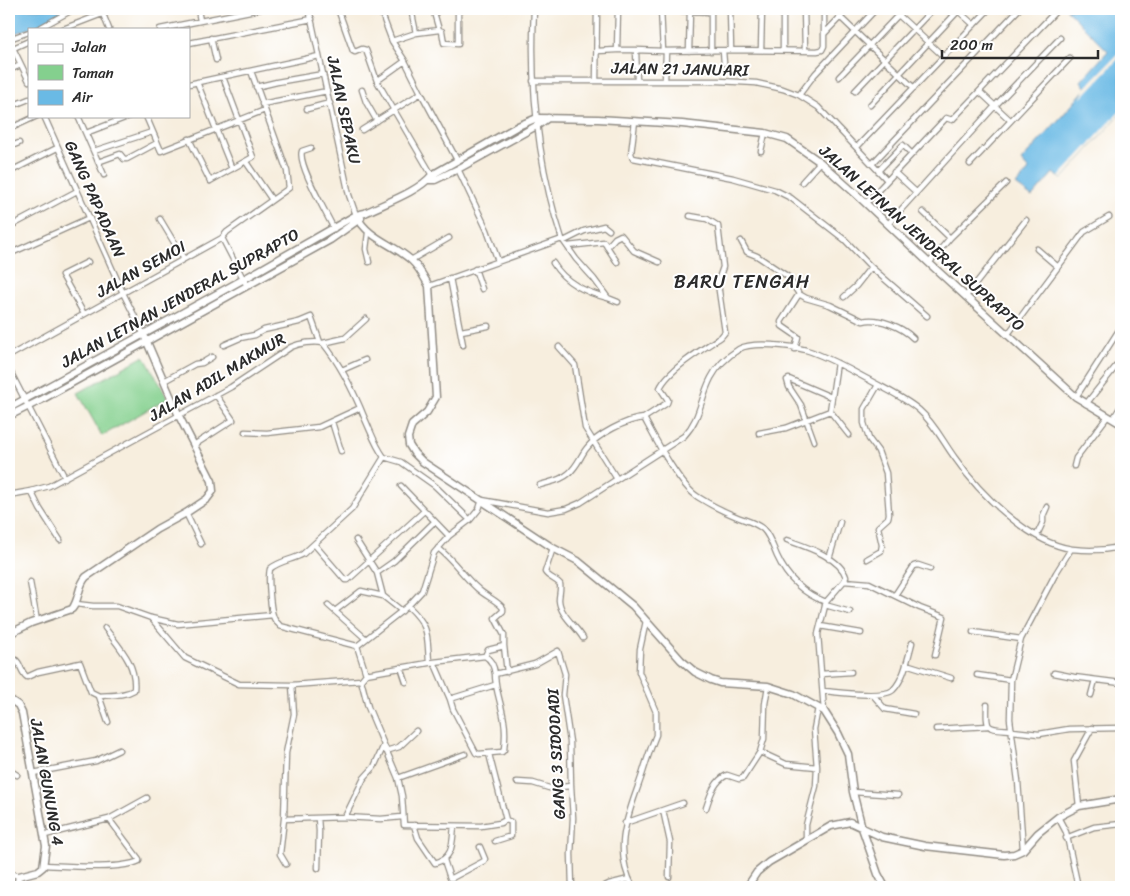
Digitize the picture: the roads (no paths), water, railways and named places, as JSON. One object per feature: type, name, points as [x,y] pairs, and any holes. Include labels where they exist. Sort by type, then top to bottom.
[{"type":"main road","points":[[537,118],[548,118]]},
{"type":"main road","name":"JALAN LETNAN JENDERAL SUPRAPTO","points":[[10,412],[246,282],[334,229],[432,178],[457,160],[518,126],[537,118]]},
{"type":"main road","name":"JALAN LETNAN JENDERAL SUPRAPTO","points":[[432,178],[458,169],[548,118],[635,121],[765,132],[787,139],[820,162],[866,203],[1076,397],[1121,424]]},
{"type":"main road","points":[[357,218],[368,233],[410,260],[429,286],[436,397],[431,408],[416,421],[410,430],[408,437],[409,445],[414,453],[439,474],[554,548],[578,561],[625,599],[681,660],[695,672],[720,683],[768,686],[793,694],[821,710],[838,733],[848,754],[862,828],[878,874],[885,887]]},
{"type":"main road","name":"JALAN LETNAN JENDERAL SUPRAPTO","points":[[246,282],[330,240],[357,218]]},
{"type":"main road","points":[[9,634],[37,621],[68,611],[76,604],[79,588],[86,577],[157,529],[207,499],[212,491],[212,481],[180,416],[146,338]]},
{"type":"main road","name":"JALAN LETNAN JENDERAL SUPRAPTO","points":[[26,403],[41,400],[146,338]]},
{"type":"main road","name":"JALAN GUNUNG 4","points":[[9,699],[15,702],[21,710],[47,849],[44,865],[38,870],[19,876]]},
{"type":"main road","points":[[747,887],[757,872],[769,862],[831,826],[841,823],[850,822],[882,837],[925,846],[1004,855],[1014,854],[1023,850],[1058,817],[1079,806],[1107,803],[1121,799]]},
{"type":"main road","points":[[19,876],[20,887]]},
{"type":"street","points":[[40,28],[74,9]]},
{"type":"street","points":[[66,28],[115,9]]},
{"type":"street","points":[[198,9],[200,21]]},
{"type":"street","points":[[165,28],[260,9]]},
{"type":"street","name":"JALAN SEPAKU","points":[[309,9],[349,195],[357,218]]},
{"type":"street","points":[[338,9],[353,51],[366,50],[377,81],[432,178]]},
{"type":"street","points":[[380,9],[392,42],[405,61],[457,160]]},
{"type":"street","points":[[411,9],[416,33]]},
{"type":"street","points":[[433,9],[442,31],[444,43],[458,44],[458,12],[464,9]]},
{"type":"street","points":[[534,9],[533,81],[550,197],[563,240],[608,298]]},
{"type":"street","points":[[596,81],[597,9]]},
{"type":"street","points":[[617,50],[618,9]]},
{"type":"street","points":[[730,9],[731,50]]},
{"type":"street","points":[[761,50],[762,9]]},
{"type":"street","points":[[783,9],[783,50]]},
{"type":"street","points":[[804,9],[804,50]]},
{"type":"street","points":[[597,50],[822,50],[824,46],[824,9]]},
{"type":"street","points":[[824,34],[848,9]]},
{"type":"street","points":[[799,95],[876,9]]},
{"type":"street","points":[[892,9],[944,57]]},
{"type":"street","points":[[839,77],[904,9]]},
{"type":"street","points":[[855,91],[933,9]]},
{"type":"street","points":[[948,9],[954,15]]},
{"type":"street","points":[[870,105],[958,9],[974,25]]},
{"type":"street","points":[[857,147],[989,9]]},
{"type":"street","points":[[872,164],[1018,9]]},
{"type":"street","points":[[866,203],[946,118],[952,120],[980,92],[1055,12],[1055,9]]},
{"type":"street","points":[[665,80],[661,10],[711,10],[711,51]]},
{"type":"street","points":[[689,51],[690,10]]},
{"type":"street","points":[[102,14],[109,28]]},
{"type":"street","points":[[840,18],[914,88]]},
{"type":"street","points":[[190,43],[312,19]]},
{"type":"street","points":[[392,42],[416,33],[440,30]]},
{"type":"street","points":[[9,39],[28,32]]},
{"type":"street","points":[[211,38],[216,60]]},
{"type":"street","points":[[888,224],[995,106],[1060,38]]},
{"type":"street","points":[[28,41],[11,49],[28,79]]},
{"type":"street","points":[[636,50],[638,81]]},
{"type":"street","points":[[723,51],[724,63]]},
{"type":"street","points":[[190,84],[320,56]]},
{"type":"street","points":[[970,164],[1070,58]]},
{"type":"street","points":[[377,81],[405,61]]},
{"type":"street","points":[[9,70],[21,65]]},
{"type":"street","points":[[147,118],[161,150],[264,110],[251,71]]},
{"type":"street","points":[[256,87],[324,74]]},
{"type":"street","points":[[189,139],[210,181],[253,157],[222,77]]},
{"type":"street","name":"JALAN 21 JANUARI","points":[[533,81],[665,80],[756,82],[783,89],[799,95],[818,108],[887,180]]},
{"type":"street","points":[[197,82],[232,169]]},
{"type":"street","points":[[362,90],[366,102],[377,121]]},
{"type":"street","points":[[262,104],[327,91]]},
{"type":"street","points":[[980,92],[1010,120]]},
{"type":"street","points":[[362,130],[421,93]]},
{"type":"street","points":[[9,107],[28,99]]},
{"type":"street","points":[[307,109],[330,103]]},
{"type":"street","name":"JALAN SEMOI","points":[[9,356],[222,238],[289,188],[287,171],[264,110]]},
{"type":"street","points":[[9,129],[33,118]]},
{"type":"street","name":"GANG PAPADAAN","points":[[45,118],[123,293],[146,338]]},
{"type":"street","points":[[79,118],[104,175]]},
{"type":"street","points":[[86,133],[125,118]]},
{"type":"street","points":[[635,121],[631,154],[633,158],[733,178],[776,190],[791,198],[846,240],[871,267],[926,316]]},
{"type":"street","points":[[94,152],[152,132]]},
{"type":"street","points":[[761,152],[765,132]]},
{"type":"street","points":[[895,139],[912,154]]},
{"type":"street","points":[[9,147],[19,142]]},
{"type":"street","points":[[98,162],[120,154],[124,159],[127,159],[157,143]]},
{"type":"street","points":[[878,171],[903,145]]},
{"type":"street","points":[[9,172],[58,148]]},
{"type":"street","points":[[311,148],[302,151],[301,157],[306,173],[334,229]]},
{"type":"street","points":[[246,162],[272,200]]},
{"type":"street","points":[[802,182],[820,162]]},
{"type":"street","points":[[458,169],[487,230],[498,261]]},
{"type":"street","points":[[894,172],[916,192]]},
{"type":"street","points":[[929,263],[950,238],[1006,183]]},
{"type":"street","points":[[9,227],[77,191]]},
{"type":"street","points":[[923,212],[950,238]]},
{"type":"street","points":[[540,485],[559,480],[570,474],[592,441],[610,430],[644,418],[667,403],[668,400],[660,388],[663,383],[684,362],[721,337],[724,332],[718,281],[724,267],[720,232],[714,222],[690,216]]},
{"type":"street","points":[[1008,334],[1084,232],[1109,217]]},
{"type":"street","points":[[9,254],[89,218]]},
{"type":"street","points":[[160,218],[184,259]]},
{"type":"street","points":[[966,296],[1026,220]]},
{"type":"street","points":[[429,286],[584,231],[603,226],[609,230]]},
{"type":"street","points":[[368,233],[366,249],[369,262]]},
{"type":"street","points":[[607,247],[615,238],[621,235],[634,252],[659,262]]},
{"type":"street","points":[[222,238],[246,282]]},
{"type":"street","points":[[410,260],[449,238]]},
{"type":"street","points":[[568,246],[601,241],[604,242],[617,262]]},
{"type":"street","points":[[741,241],[747,252],[757,256],[787,276],[800,294],[806,298],[830,305],[863,321],[868,320],[890,325],[907,332],[914,338]]},
{"type":"street","points":[[1037,249],[1058,266]]},
{"type":"street","points":[[84,314],[62,275],[88,262]]},
{"type":"street","points":[[553,263],[563,278],[578,288],[618,302]]},
{"type":"street","points":[[844,297],[856,286],[871,267]]},
{"type":"street","points":[[475,269],[482,289]]},
{"type":"street","points":[[450,278],[463,345]]},
{"type":"street","points":[[795,349],[798,337],[782,326],[781,322],[800,294]]},
{"type":"street","points":[[224,344],[255,335],[264,330],[299,322],[311,317],[322,342],[342,370],[376,446],[384,457],[401,462],[435,486],[470,520]]},
{"type":"street","name":"JALAN ADIL MAKMUR","points":[[9,495],[44,488],[65,478],[180,416],[291,347],[345,338],[366,319]]},
{"type":"street","points":[[460,331],[488,326]]},
{"type":"street","points":[[1076,397],[1121,327]]},
{"type":"street","points":[[384,457],[352,509],[296,558],[276,564],[270,569],[268,584],[273,615],[280,626],[357,646],[408,606],[422,591],[428,576],[431,560],[438,548],[449,536],[470,520],[479,509],[482,500],[548,512],[580,503],[684,436],[698,417],[710,379],[719,366],[740,348],[757,344],[805,350],[837,363],[919,409],[931,422],[975,485],[1012,519],[1037,535],[1071,549],[1121,547]]},
{"type":"street","points":[[559,347],[575,365],[583,422],[592,441],[606,459],[617,479]]},
{"type":"street","points":[[164,381],[212,357]]},
{"type":"street","points":[[342,370],[365,360]]},
{"type":"street","points":[[1086,404],[1121,360]]},
{"type":"street","points":[[837,363],[830,411],[849,436]]},
{"type":"street","points":[[9,369],[65,478]]},
{"type":"street","points":[[814,441],[801,405],[789,387],[787,380],[789,379],[831,397]]},
{"type":"street","points":[[867,559],[881,551],[882,545],[878,527],[888,518],[889,514],[886,473],[878,450],[869,438],[864,423],[864,409],[878,385]]},
{"type":"street","points":[[194,445],[235,421],[216,395]]},
{"type":"street","points":[[1074,466],[1076,458],[1121,406]]},
{"type":"street","points":[[245,432],[255,434],[289,432],[319,426],[332,422],[360,408]]},
{"type":"street","points":[[759,433],[786,428],[830,411]]},
{"type":"street","points":[[644,418],[662,450],[690,491],[735,516],[760,527],[769,538],[780,562],[794,582],[826,604],[850,612]]},
{"type":"street","points":[[332,422],[341,452]]},
{"type":"street","points":[[401,486],[449,536]]},
{"type":"street","points":[[32,491],[40,509],[60,540]]},
{"type":"street","points":[[1037,535],[1044,522],[1043,516],[1046,507]]},
{"type":"street","points":[[314,544],[345,580],[351,578],[371,561],[424,511]]},
{"type":"street","points":[[186,513],[201,544]]},
{"type":"street","points":[[377,573],[394,560],[434,522]]},
{"type":"street","points":[[829,559],[840,522]]},
{"type":"street","points":[[356,540],[377,573],[383,596]]},
{"type":"street","points":[[787,540],[810,548],[829,559],[845,572],[846,577],[826,604],[820,626],[818,643],[823,691],[821,710],[814,729],[817,767],[814,800],[806,825],[806,840]]},
{"type":"street","points":[[438,548],[455,562],[477,588],[502,606],[503,611],[495,618],[504,634],[507,672],[495,674]]},
{"type":"street","points":[[554,548],[545,572],[548,577],[557,580],[560,584],[559,600],[562,611],[583,638]]},
{"type":"street","points":[[1023,850],[1018,781],[1010,719],[1011,680],[1021,639],[1071,549]]},
{"type":"street","points":[[896,595],[914,566],[918,565],[930,569]]},
{"type":"street","points":[[844,581],[869,582],[944,618],[935,655]]},
{"type":"street","points":[[30,582],[37,621]]},
{"type":"street","points":[[335,611],[361,591],[383,596],[402,611]]},
{"type":"street","points":[[76,604],[117,606],[151,618],[182,624],[273,615]]},
{"type":"street","points":[[328,605],[366,640]]},
{"type":"street","points":[[151,618],[176,647],[178,652],[189,661],[239,684],[292,685],[361,680],[366,674],[401,667],[432,662],[485,656],[490,658],[494,665],[495,685],[500,696],[505,724],[504,750],[499,753],[489,754],[479,754],[474,750],[432,662],[426,629],[420,618],[408,606]]},
{"type":"street","points":[[633,887],[623,865],[622,843],[625,823],[656,735],[656,712],[639,672],[640,649],[646,620]]},
{"type":"street","points":[[820,626],[862,633]]},
{"type":"street","points":[[9,662],[18,661],[23,674],[27,677],[38,672],[79,662],[91,692],[99,696],[132,692],[135,681],[133,668],[105,628]]},
{"type":"street","points":[[973,632],[1021,639]]},
{"type":"street","points":[[823,691],[873,695],[888,693],[894,690],[906,664],[912,643]]},
{"type":"street","points":[[357,646],[366,674]]},
{"type":"street","points":[[485,656],[488,650],[504,646]]},
{"type":"street","name":"GANG 3 SIDODADI","points":[[507,672],[535,664],[558,651],[565,674],[563,695],[570,742],[572,778],[570,786],[573,818],[572,887]]},
{"type":"street","points":[[906,664],[951,678]]},
{"type":"street","points":[[401,667],[406,682]]},
{"type":"street","points":[[821,674],[851,672]]},
{"type":"street","points":[[1054,673],[1121,683]]},
{"type":"street","points":[[977,675],[1011,680]]},
{"type":"street","points":[[361,680],[368,707],[398,778],[402,796],[404,825],[481,826],[500,823],[506,820]]},
{"type":"street","points":[[1091,695],[1095,680]]},
{"type":"street","points":[[286,864],[280,854],[284,818],[286,753],[294,714],[292,685]]},
{"type":"street","points":[[450,699],[495,685]]},
{"type":"street","points":[[706,808],[712,790],[721,778],[727,776],[741,779],[760,752],[764,739],[765,704],[768,686]]},
{"type":"street","points":[[873,695],[882,708],[888,711],[914,714]]},
{"type":"street","points":[[99,696],[108,722]]},
{"type":"street","points":[[987,705],[986,723],[988,726]]},
{"type":"street","points":[[936,729],[988,726],[991,728],[1039,734],[1069,728],[1121,728]]},
{"type":"street","points":[[1079,806],[1074,761],[1092,728]]},
{"type":"street","points":[[385,748],[399,747],[416,731]]},
{"type":"street","points":[[345,817],[364,778],[374,767],[385,748]]},
{"type":"street","points":[[33,772],[96,761],[119,750]]},
{"type":"street","points":[[760,752],[786,764],[817,767]]},
{"type":"street","points":[[398,778],[465,754]]},
{"type":"street","points":[[489,754],[506,820],[510,822],[511,836],[495,841]]},
{"type":"street","points":[[9,770],[17,775]]},
{"type":"street","points":[[516,782],[533,783],[549,788],[570,786]]},
{"type":"street","points":[[854,792],[898,795]]},
{"type":"street","points":[[45,835],[109,819],[147,798]]},
{"type":"street","points":[[625,823],[683,803]]},
{"type":"street","points":[[663,810],[670,842],[670,877]]},
{"type":"street","points":[[284,818],[345,817],[382,819],[402,817]]},
{"type":"street","points":[[1058,817],[1065,827],[1078,887]]},
{"type":"street","points":[[318,818],[320,849],[318,868]]},
{"type":"street","points":[[44,865],[89,867],[139,862],[139,859],[109,819]]},
{"type":"street","points":[[1066,838],[1094,827],[1121,824]]},
{"type":"street","points":[[414,825],[418,838],[434,863],[444,860],[449,855],[454,826]]},
{"type":"street","points":[[444,860],[449,876],[452,878],[484,861],[485,859],[480,847]]},
{"type":"street","points":[[9,873],[19,876]]},
{"type":"street","points":[[603,887],[629,879]]},
{"type":"water","points":[[9,9],[68,9],[37,26],[9,35]]},
{"type":"water","points":[[1066,9],[1121,9],[1121,113],[1062,179],[1053,173],[1032,197],[1016,185],[1029,170],[1021,161],[1086,88],[1081,81],[1108,51]]},
{"type":"district","name":"BARU TENGAH","points":[[742,281]]}]
